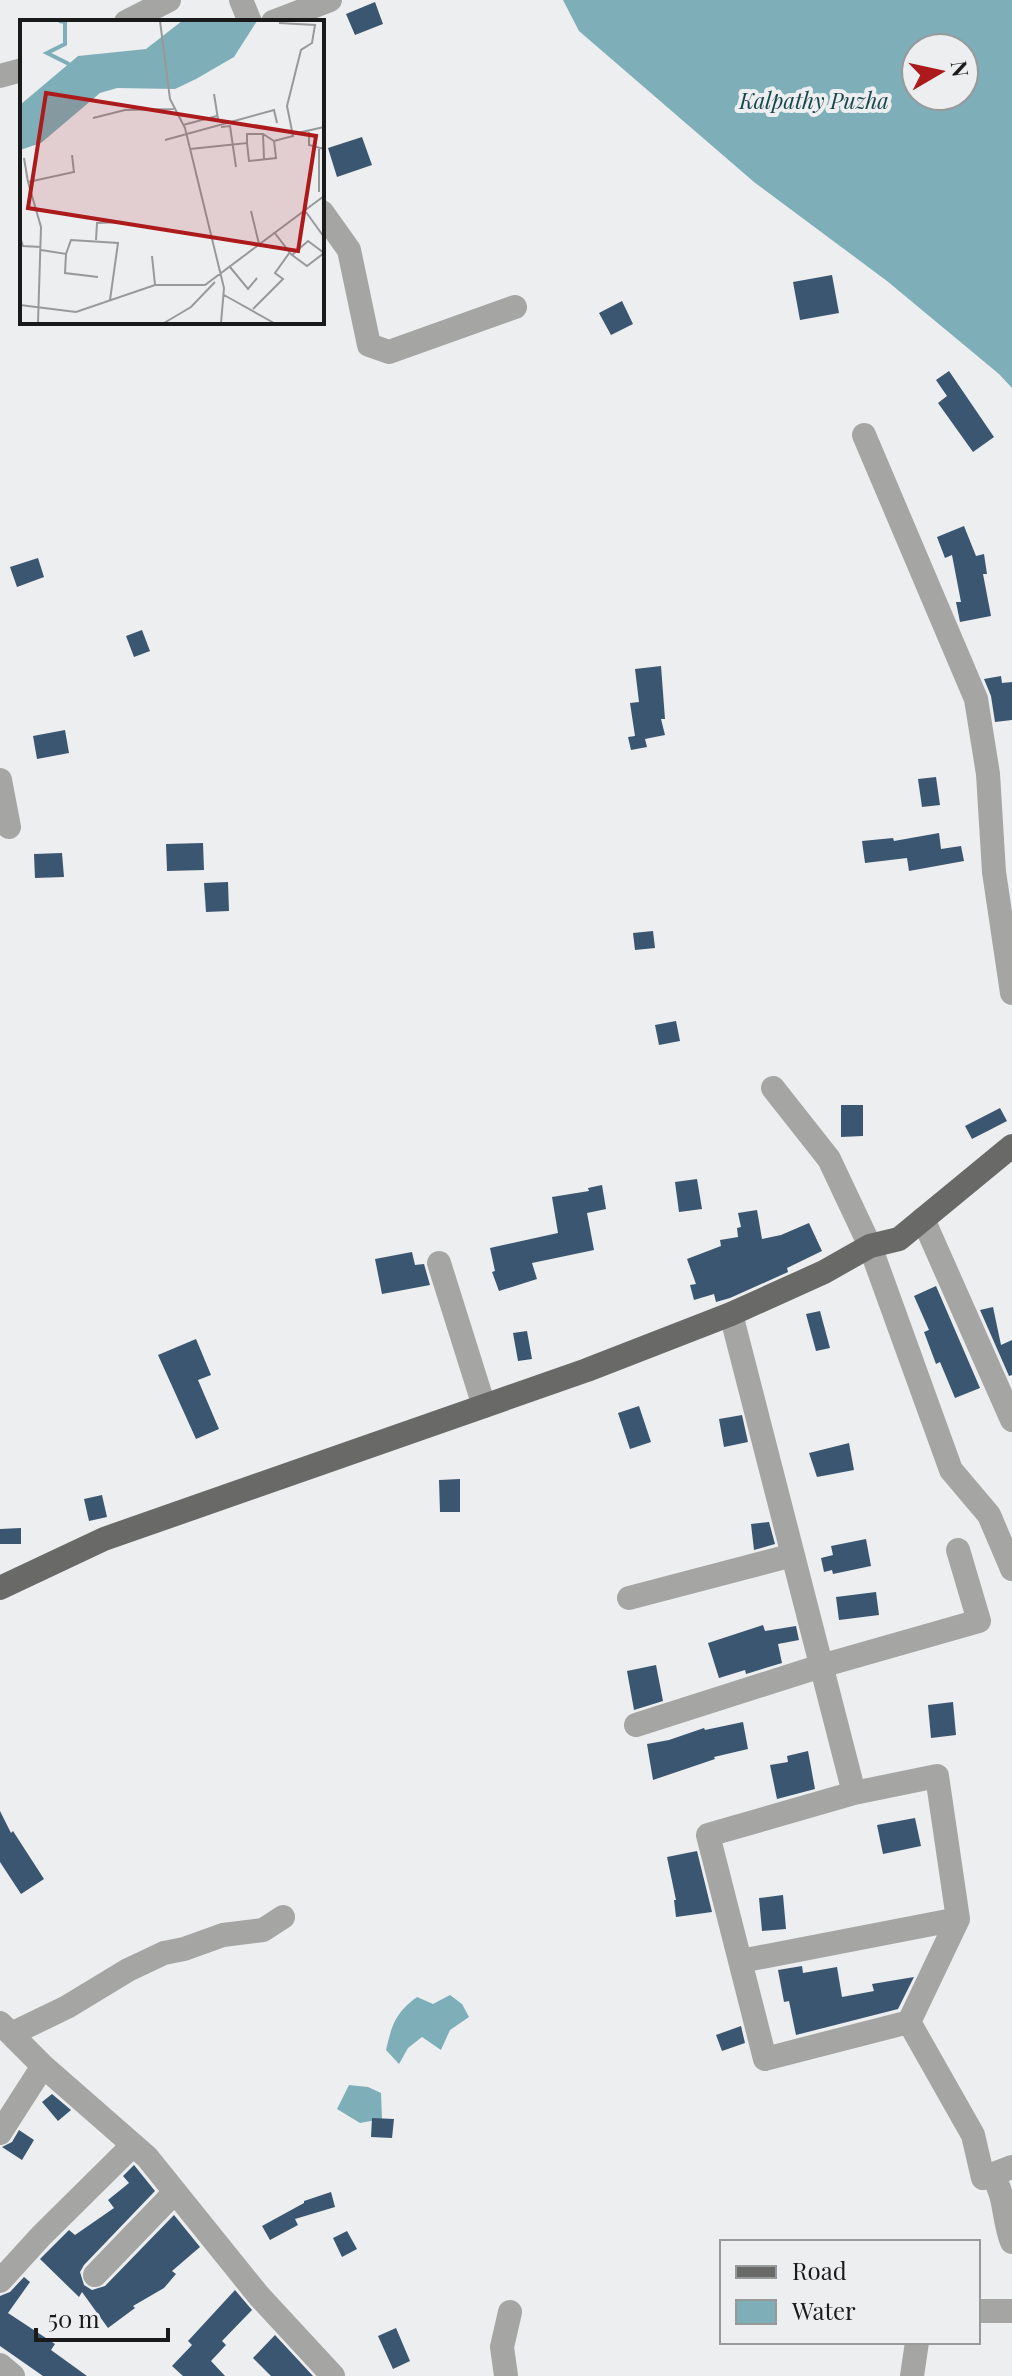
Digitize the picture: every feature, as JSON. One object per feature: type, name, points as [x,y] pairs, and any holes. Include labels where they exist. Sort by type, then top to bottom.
[{"type":"main road","points":[[0,1588],[104,1539],[484,1406],[731,1314],[824,1272],[870,1246],[899,1239],[1012,1146]]},
{"type":"street","points":[[133,13],[169,0]]},
{"type":"street","points":[[241,0],[249,20]]},
{"type":"street","points":[[278,20],[330,0]]},
{"type":"street","points":[[0,76],[20,71]]},
{"type":"street","points":[[324,215],[349,250],[369,345],[389,352],[515,307]]},
{"type":"street","points":[[864,435],[976,699],[988,774],[994,872],[1012,993]]},
{"type":"street","points":[[0,780],[9,827]]},
{"type":"street","points":[[773,1088],[829,1159],[870,1246],[951,1470],[1000,1515],[1012,1569]]},
{"type":"street","points":[[923,1219],[1012,1420]]},
{"type":"street","points":[[439,1263],[484,1406]]},
{"type":"street","points":[[731,1314],[854,1793]]},
{"type":"street","points":[[636,1725],[821,1666],[979,1621],[958,1550]]},
{"type":"street","points":[[629,1598],[793,1555]]},
{"type":"street","points":[[937,1776],[958,1919],[909,2022],[765,2059],[708,1835],[854,1793],[937,1776]]},
{"type":"street","points":[[283,1917],[263,1930],[223,1935],[164,1953],[128,1970],[67,2007],[6,2028],[43,2066],[147,2157],[259,2296],[333,2376]]},
{"type":"street","points":[[741,1961],[958,1919]]},
{"type":"street","points":[[909,2022],[973,2135],[983,2178],[1002,2171],[1000,2186],[1012,2242]]},
{"type":"street","points":[[0,2133],[43,2066]]},
{"type":"street","points":[[0,2281],[133,2145]]},
{"type":"street","points":[[95,2275],[175,2192]]},
{"type":"street","points":[[980,2311],[1012,2311]]},
{"type":"street","points":[[506,2376],[502,2347],[510,2312]]},
{"type":"street","points":[[912,2376],[917,2344]]},
{"type":"street","points":[[0,2365],[13,2376]]},
{"type":"water","name":"Kalpathy Puzha","points":[[563,0],[1012,0],[1012,388],[887,281],[754,182],[579,31]]},
{"type":"water","points":[[450,1995],[462,2004],[469,2017],[450,2030],[441,2050],[422,2037],[408,2048],[399,2064],[386,2050],[399,2014],[417,1997],[433,2004]]},
{"type":"water","points":[[349,2085],[368,2087],[381,2093],[382,2119],[360,2123],[337,2109]]},
{"type":"building","points":[[375,2],[383,24],[355,35],[346,14]]},
{"type":"building","points":[[362,137],[372,165],[337,177],[328,148]]},
{"type":"building","points":[[832,275],[839,313],[800,320],[793,282]]},
{"type":"building","points":[[622,301],[633,324],[611,335],[599,313]]},
{"type":"building","points":[[949,371],[994,437],[973,452],[938,403],[947,396],[936,380]]},
{"type":"building","points":[[964,526],[976,556],[984,554],[987,574],[983,574],[991,616],[960,622],[956,602],[961,602],[952,555],[945,558],[937,537]]},
{"type":"building","points":[[38,558],[44,577],[17,587],[10,567]]},
{"type":"building","points":[[142,630],[150,651],[134,657],[126,636]]},
{"type":"building","points":[[661,666],[665,719],[661,719],[665,735],[645,739],[647,747],[631,750],[628,737],[635,736],[630,703],[639,702],[635,669]]},
{"type":"building","points":[[1001,676],[1002,683],[1012,682],[1012,720],[995,722],[991,696],[984,679]]},
{"type":"building","points":[[65,730],[69,753],[37,759],[33,736]]},
{"type":"building","points":[[936,777],[940,805],[922,807],[918,779]]},
{"type":"building","points":[[939,833],[941,849],[961,846],[964,861],[909,871],[907,858],[865,863],[862,841],[893,838],[894,841]]},
{"type":"building","points":[[203,843],[204,870],[167,871],[166,844]]},
{"type":"building","points":[[62,853],[64,877],[35,878],[34,854]]},
{"type":"building","points":[[228,882],[229,911],[206,912],[204,883]]},
{"type":"building","points":[[653,931],[655,948],[635,950],[633,933]]},
{"type":"building","points":[[676,1021],[680,1041],[659,1045],[655,1025]]},
{"type":"building","points":[[841,1105],[863,1105],[863,1136],[841,1137]]},
{"type":"building","points":[[1000,1108],[1007,1121],[972,1139],[965,1126]]},
{"type":"building","points":[[697,1179],[702,1209],[679,1212],[675,1182]]},
{"type":"building","points":[[602,1185],[606,1209],[587,1213],[594,1250],[532,1263],[537,1279],[499,1291],[492,1272],[495,1271],[490,1248],[558,1233],[552,1197],[589,1191],[588,1188]]},
{"type":"building","points":[[757,1210],[762,1239],[809,1223],[822,1251],[787,1268],[788,1272],[730,1298],[716,1302],[714,1294],[694,1300],[690,1285],[696,1284],[687,1259],[721,1246],[720,1240],[738,1237],[737,1228],[741,1227],[738,1213]]},
{"type":"building","points":[[412,1252],[415,1265],[424,1264],[430,1285],[382,1294],[375,1259]]},
{"type":"building","points":[[936,1286],[980,1388],[955,1398],[940,1362],[936,1364],[924,1332],[929,1330],[914,1296]]},
{"type":"building","points":[[993,1307],[1001,1345],[1012,1340],[1012,1375],[1009,1376],[980,1310]]},
{"type":"building","points":[[820,1311],[830,1348],[816,1351],[806,1314]]},
{"type":"building","points":[[527,1331],[532,1359],[518,1361],[513,1333]]},
{"type":"building","points":[[196,1339],[211,1375],[198,1380],[219,1429],[196,1439],[158,1355]]},
{"type":"building","points":[[639,1406],[651,1442],[630,1449],[618,1413]]},
{"type":"building","points":[[742,1415],[748,1442],[724,1447],[719,1419]]},
{"type":"building","points":[[849,1443],[854,1470],[817,1477],[809,1453]]},
{"type":"building","points":[[460,1479],[460,1512],[440,1512],[439,1480]]},
{"type":"building","points":[[102,1495],[107,1517],[89,1521],[84,1499]]},
{"type":"building","points":[[769,1522],[775,1544],[754,1550],[751,1524]]},
{"type":"building","points":[[21,1528],[21,1544],[0,1544],[0,1529]]},
{"type":"building","points":[[866,1539],[871,1566],[833,1574],[832,1570],[824,1572],[821,1558],[833,1555],[831,1546]]},
{"type":"building","points":[[876,1592],[879,1615],[839,1620],[836,1597]]},
{"type":"building","points":[[763,1625],[765,1631],[796,1626],[799,1640],[778,1644],[782,1663],[719,1678],[708,1643]]},
{"type":"building","points":[[656,1665],[663,1701],[634,1710],[627,1671]]},
{"type":"building","points":[[953,1702],[956,1735],[931,1738],[928,1705]]},
{"type":"building","points":[[743,1722],[748,1749],[714,1757],[653,1780],[647,1744],[704,1728]]},
{"type":"building","points":[[808,1751],[815,1789],[777,1799],[770,1765],[788,1762],[787,1756]]},
{"type":"building","points":[[0,1811],[11,1833],[13,1831],[44,1879],[21,1894],[0,1862]]},
{"type":"building","points":[[915,1818],[921,1846],[883,1854],[877,1825]]},
{"type":"building","points":[[697,1851],[712,1912],[676,1917],[676,1900],[667,1857]]},
{"type":"building","points":[[783,1895],[786,1929],[762,1931],[759,1898]]},
{"type":"building","points":[[802,1966],[803,1973],[837,1967],[842,1997],[874,1991],[872,1984],[914,1977],[898,2009],[796,2035],[789,2001],[784,2002],[778,1970]]},
{"type":"building","points":[[741,2026],[745,2043],[722,2051],[716,2035]]},
{"type":"building","points":[[52,2094],[71,2110],[58,2121],[42,2102]]},
{"type":"building","points":[[372,2118],[394,2119],[392,2138],[371,2137]]},
{"type":"building","points":[[19,2130],[34,2140],[22,2160],[2,2147],[12,2142]]},
{"type":"building","points":[[134,2165],[155,2191],[84,2265],[80,2272],[84,2285],[92,2290],[105,2286],[174,2215],[200,2247],[172,2271],[176,2274],[164,2288],[133,2306],[135,2308],[108,2328],[82,2292],[79,2297],[40,2259],[69,2230],[75,2235],[114,2208],[108,2200],[129,2183],[123,2176]]},
{"type":"building","points":[[331,2192],[335,2207],[295,2219],[298,2225],[270,2240],[262,2226],[304,2201]]},
{"type":"building","points":[[347,2231],[357,2249],[342,2257],[333,2238]]},
{"type":"building","points":[[24,2277],[30,2282],[8,2313],[55,2344],[51,2350],[87,2376],[43,2376],[0,2346],[0,2296],[10,2292]]},
{"type":"building","points":[[235,2290],[252,2310],[222,2341],[226,2345],[211,2361],[225,2376],[183,2376],[172,2366],[192,2345],[188,2341]]},
{"type":"building","points":[[396,2328],[410,2361],[393,2369],[378,2336]]},
{"type":"building","points":[[275,2335],[313,2376],[271,2376],[253,2358]]}]
